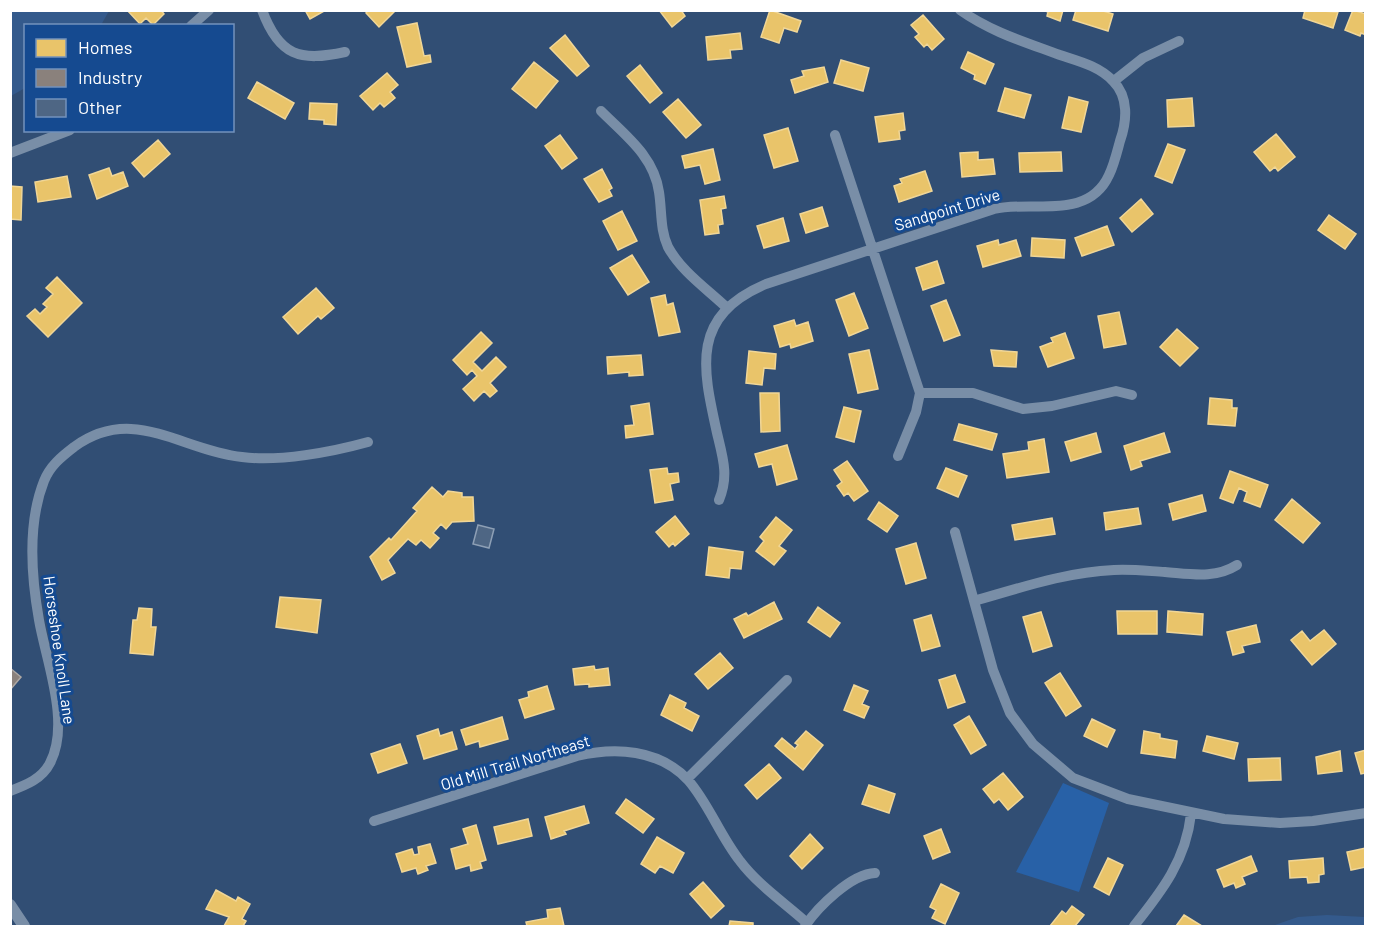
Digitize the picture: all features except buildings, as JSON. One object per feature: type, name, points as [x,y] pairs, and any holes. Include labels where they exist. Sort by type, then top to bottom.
[{"type":"street","points":[[193,24],[209,10]]},
{"type":"street","points":[[262,10],[278,43],[287,50],[310,58],[345,52]]},
{"type":"street","points":[[960,10],[989,29],[1092,66],[1114,81],[1143,58],[1179,41]]},
{"type":"street","name":"Sandpoint Drive","points":[[719,500],[725,484],[726,469],[707,390],[704,358],[711,332],[726,307],[751,290],[766,284],[994,209],[1015,205],[1070,206],[1089,198],[1097,192],[1109,175],[1125,123],[1124,100],[1114,81]]},
{"type":"street","points":[[601,111],[642,152],[650,165],[657,183],[662,229],[669,248],[685,268],[726,307]]},
{"type":"street","points":[[10,153],[65,132]]},
{"type":"street","points":[[835,135],[920,393],[916,412],[898,456]]},
{"type":"street","points":[[920,393],[973,393],[1023,409],[1052,406],[1109,392],[1132,395]]},
{"type":"street","name":"Horseshoe Knoll Lane","points":[[10,791],[29,784],[45,771],[51,761],[57,733],[51,673],[35,595],[33,541],[39,495],[54,463],[86,438],[118,428],[143,430],[243,458],[344,449],[368,442]]},
{"type":"street","points":[[955,532],[1000,692],[1010,713],[1033,744],[1073,778],[1097,789],[1191,814],[1280,823],[1313,821],[1365,813]]},
{"type":"street","points":[[974,601],[1068,575],[1094,571],[1127,570],[1206,575],[1224,573],[1237,565]]},
{"type":"street","points":[[687,779],[787,680]]},
{"type":"street","name":"Old Mill Trail Northeast","points":[[374,821],[594,752],[631,751],[659,760],[687,779],[739,860],[806,925]]},
{"type":"street","points":[[1134,927],[1177,867],[1189,832],[1191,814]]},
{"type":"street","points":[[806,925],[850,880],[863,874],[875,873]]},
{"type":"street","points":[[10,905],[24,927]]},
{"type":"shaded area","points":[[11,10],[109,10],[102,24],[24,24],[24,89],[11,96]]},
{"type":"shaded area","points":[[1063,783],[1109,803],[1079,892],[1016,872]]},
{"type":"shaded area","points":[[1327,915],[1365,917],[1365,926],[1272,926],[1298,917]]}]
